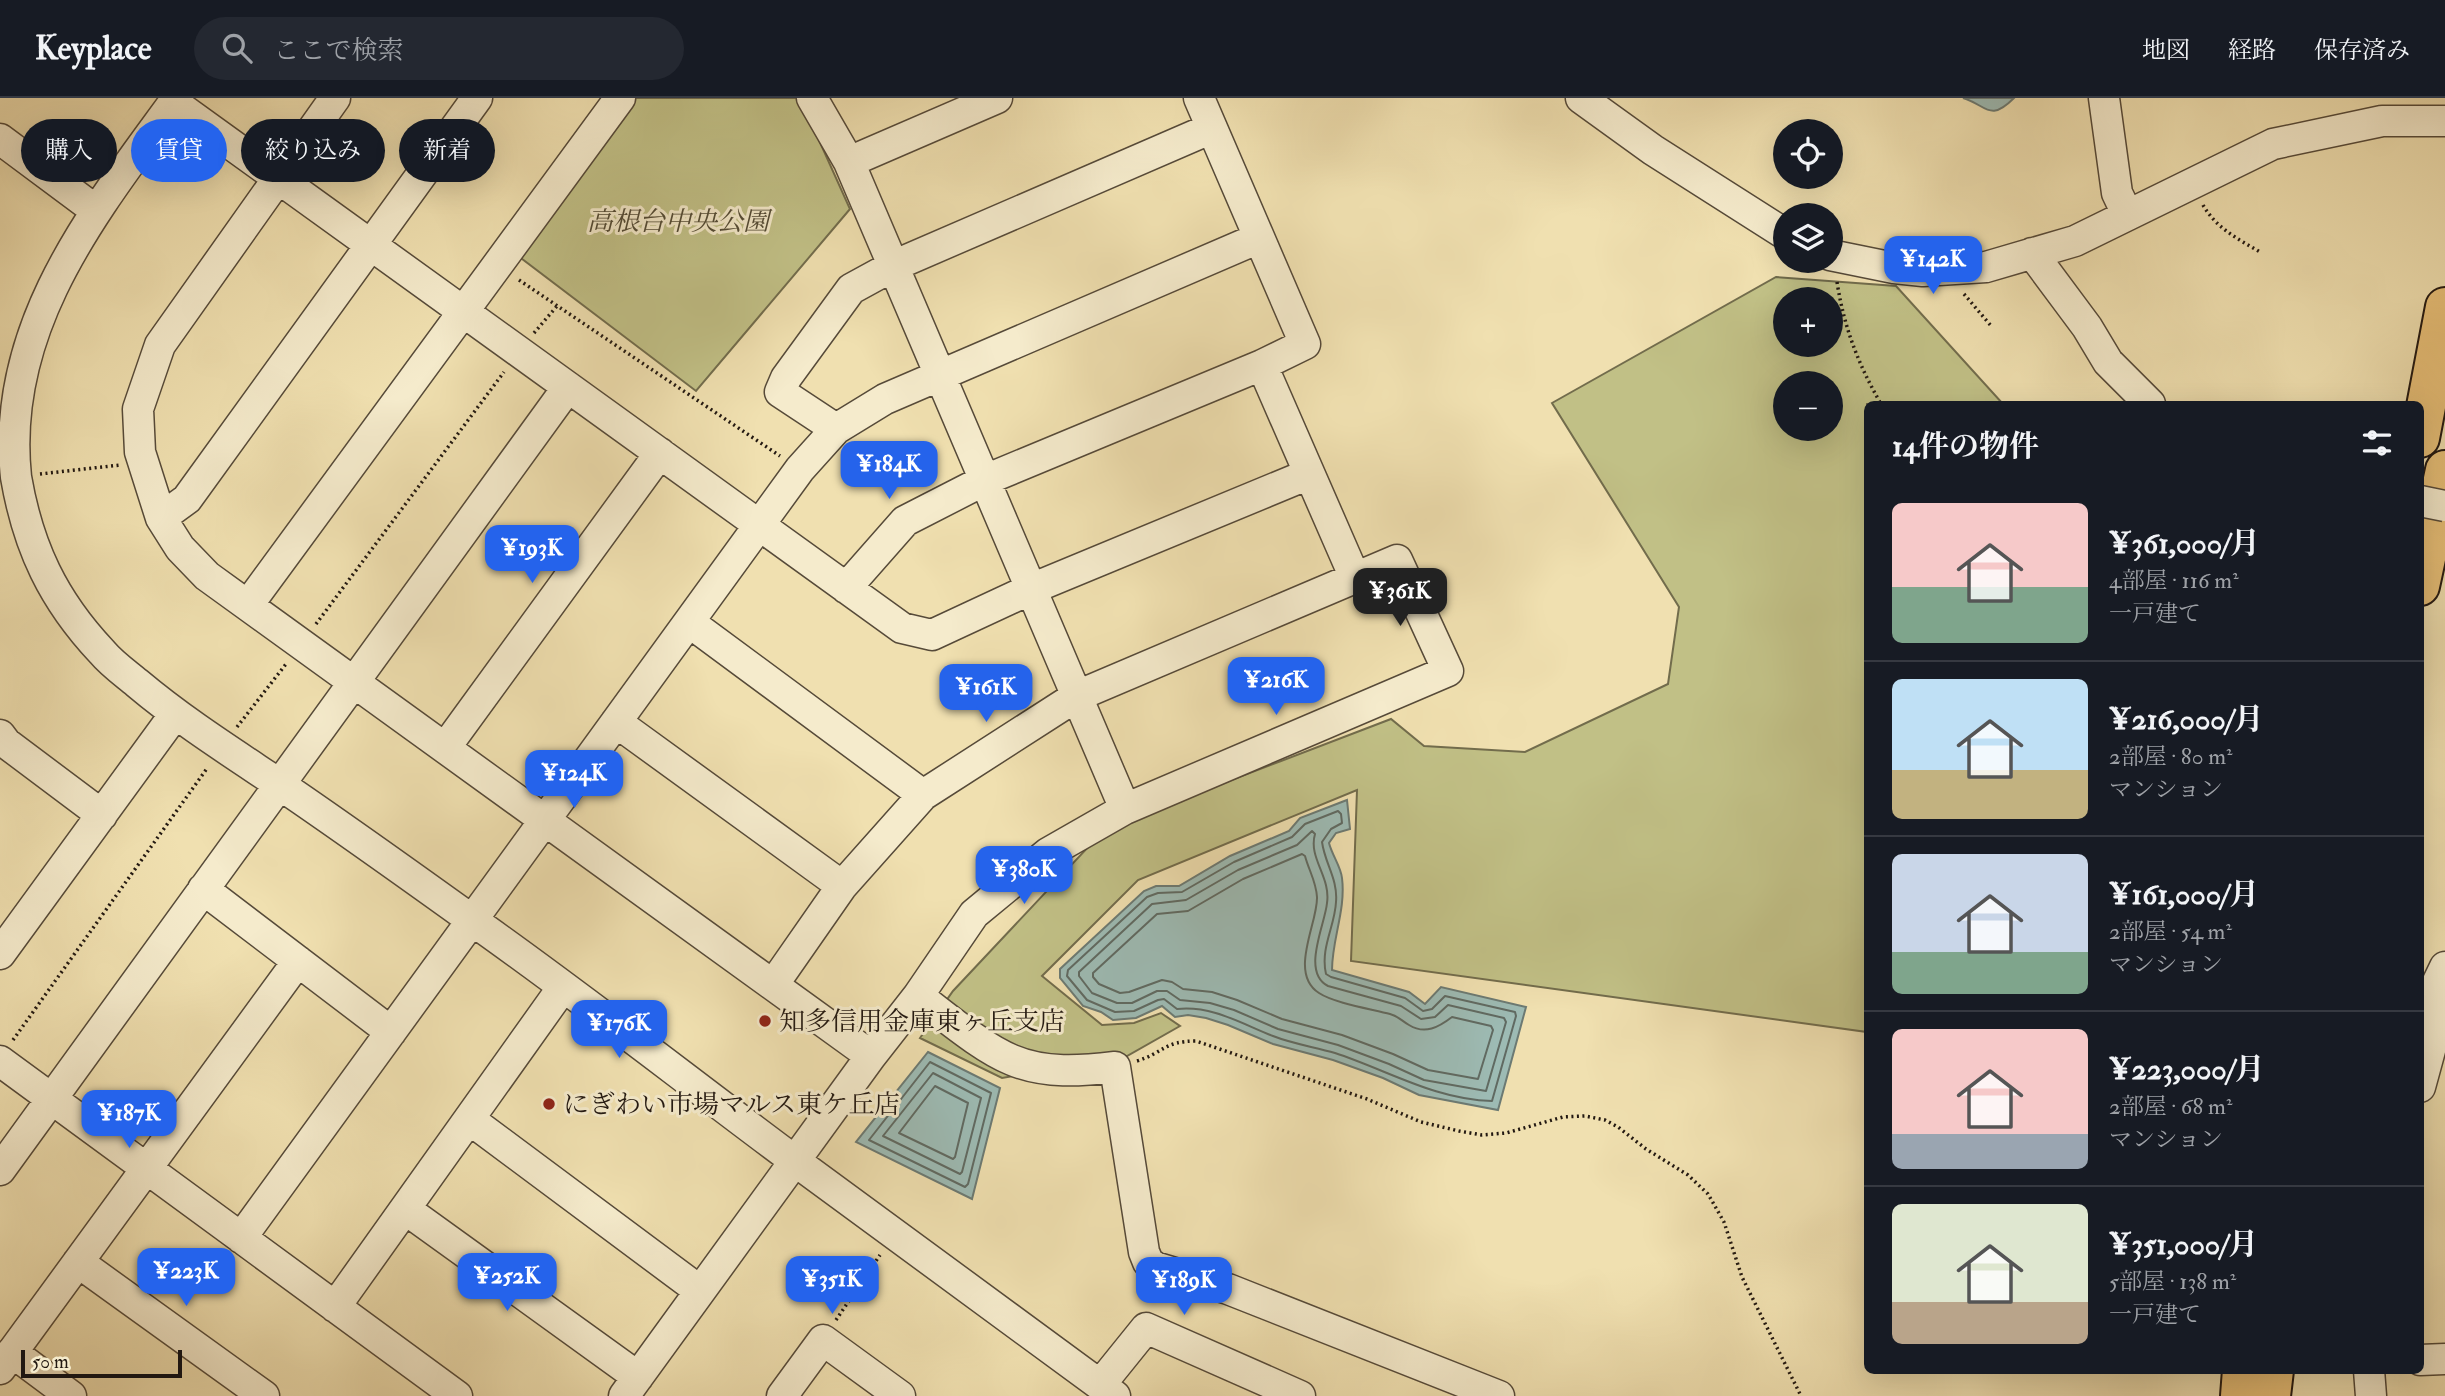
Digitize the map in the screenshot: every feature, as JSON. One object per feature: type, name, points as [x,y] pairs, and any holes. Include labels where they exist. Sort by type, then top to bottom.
[{"type":"highway","points":[[2424,417],[2445,307]]},
{"type":"highway","points":[[2424,567],[2445,470]]},
{"type":"highway","points":[[2240,1396],[2242,1374]]},
{"type":"highway","points":[[2271,1396],[2274,1374]]},
{"type":"street","points":[[320,119],[335,98]]},
{"type":"street","points":[[161,518],[187,499],[477,98]]},
{"type":"street","points":[[248,605],[620,98]]},
{"type":"street","points":[[812,98],[849,162],[1125,809]]},
{"type":"street","points":[[849,162],[998,98]]},
{"type":"street","points":[[846,588],[905,521],[985,480],[1262,365],[1305,344],[1199,98]]},
{"type":"street","points":[[1581,98],[1653,150],[1773,226]]},
{"type":"street","points":[[2104,98],[2117,193],[2127,214]]},
{"type":"street","points":[[241,150],[175,100],[94,209],[41,297],[23,348],[14,395],[12,442],[16,476],[32,542],[54,591],[103,653],[174,715],[279,784],[472,920],[1107,1391],[1146,1328],[1300,1396]]},
{"type":"street","points":[[1843,258],[1923,271],[1986,267],[2075,241],[2273,144],[2382,121],[2445,121]]},
{"type":"street","points":[[836,429],[780,392],[786,378],[851,289],[893,266],[1212,128]]},
{"type":"street","points":[[0,139],[94,209]]},
{"type":"street","points":[[274,182],[160,345],[138,409],[143,462],[161,518],[180,548],[207,576],[871,1056]]},
{"type":"street","points":[[283,182],[902,628],[932,635],[1031,589],[1309,474]]},
{"type":"street","points":[[241,1238],[800,469],[836,429],[885,399],[1259,238]]},
{"type":"street","points":[[2032,253],[2087,327],[2109,362],[2147,401]]},
{"type":"street","points":[[1262,365],[1355,578]]},
{"type":"street","points":[[0,1170],[568,387]]},
{"type":"street","points":[[445,748],[660,453]]},
{"type":"street","points":[[2424,502],[2445,506]]},
{"type":"street","points":[[405,1209],[631,1386],[871,1056],[918,996],[974,914],[1048,853],[1125,809],[1448,671],[1397,560],[1077,696],[923,795],[842,886],[773,985]]},
{"type":"street","points":[[689,622],[923,795]]},
{"type":"street","points":[[0,954],[174,715]]},
{"type":"street","points":[[616,722],[842,886]]},
{"type":"street","points":[[2,743],[102,815]]},
{"type":"street","points":[[203,889],[391,1032]]},
{"type":"street","points":[[71,1396],[6,1361],[298,961]]},
{"type":"street","points":[[2424,1073],[2432,1044],[2432,994],[2445,967]]},
{"type":"street","points":[[335,1307],[563,987]]},
{"type":"street","points":[[918,996],[992,1049],[1012,1060],[1053,1069],[1115,1067],[1144,1252],[1148,1262],[1155,1267],[1228,1289],[1499,1396]]},
{"type":"street","points":[[4,1054],[51,1099],[457,1396]]},
{"type":"street","points":[[470,1119],[700,1291]]},
{"type":"street","points":[[78,1262],[264,1396]]},
{"type":"street","points":[[782,1396],[823,1340],[900,1396]]},
{"type":"street","points":[[2424,1360],[2445,1359]]},
{"type":"path","points":[[2189,183],[2216,223],[2260,252]]},
{"type":"path","points":[[497,265],[800,469]]},
{"type":"path","points":[[1953,269],[1954,280],[1977,312],[1992,327]]},
{"type":"path","points":[[1836,273],[1842,315],[1851,342],[1880,401]]},
{"type":"path","points":[[232,733],[519,351],[557,306]]},
{"type":"path","points":[[16,476],[143,462]]},
{"type":"path","points":[[4,1054],[213,760]]},
{"type":"path","points":[[1115,1067],[1151,1056],[1165,1045],[1196,1041],[1367,1099],[1421,1122],[1458,1131],[1482,1135],[1506,1133],[1563,1117],[1585,1116],[1605,1120],[1688,1175],[1708,1194],[1724,1222],[1742,1277],[1801,1396]]},
{"type":"path","points":[[823,1340],[880,1255]]},
{"type":"green space","name":"高根台中央公園","points":[[616,98],[800,98],[850,209],[696,391],[505,246]]},
{"type":"green space","points":[[1776,277],[1896,286],[2000,401],[1864,401],[1864,1032],[1351,961],[1357,790],[1138,880],[1042,976],[1102,1025],[1134,1023],[1161,1013],[1180,1026],[1127,1056],[1002,1078],[920,1038],[953,991],[1106,828],[1391,719],[1424,746],[1525,752],[1668,684],[1679,607],[1552,403]]},
{"type":"water","points":[[1963,98],[2014,98],[1999,110],[1993,111]]},
{"type":"water","points":[[1347,800],[1350,829],[1336,833],[1329,843],[1341,874],[1343,890],[1332,970],[1409,992],[1425,1004],[1441,987],[1526,1007],[1498,1110],[1419,1095],[1383,1078],[1333,1060],[1273,1044],[1228,1025],[1188,1015],[1175,1017],[1162,1006],[1136,1018],[1113,1020],[1101,1012],[1083,1006],[1060,978],[1060,969],[1144,891],[1156,886],[1179,886],[1230,856],[1289,831],[1300,818]]},
{"type":"water","points":[[928,1052],[1000,1088],[972,1199],[856,1142]]},
{"type":"place","name":"知多信用金庫東ヶ丘支店","points":[[765,1021]]},
{"type":"place","name":"にぎわい市場マルス東ケ丘店","points":[[549,1104]]}]
